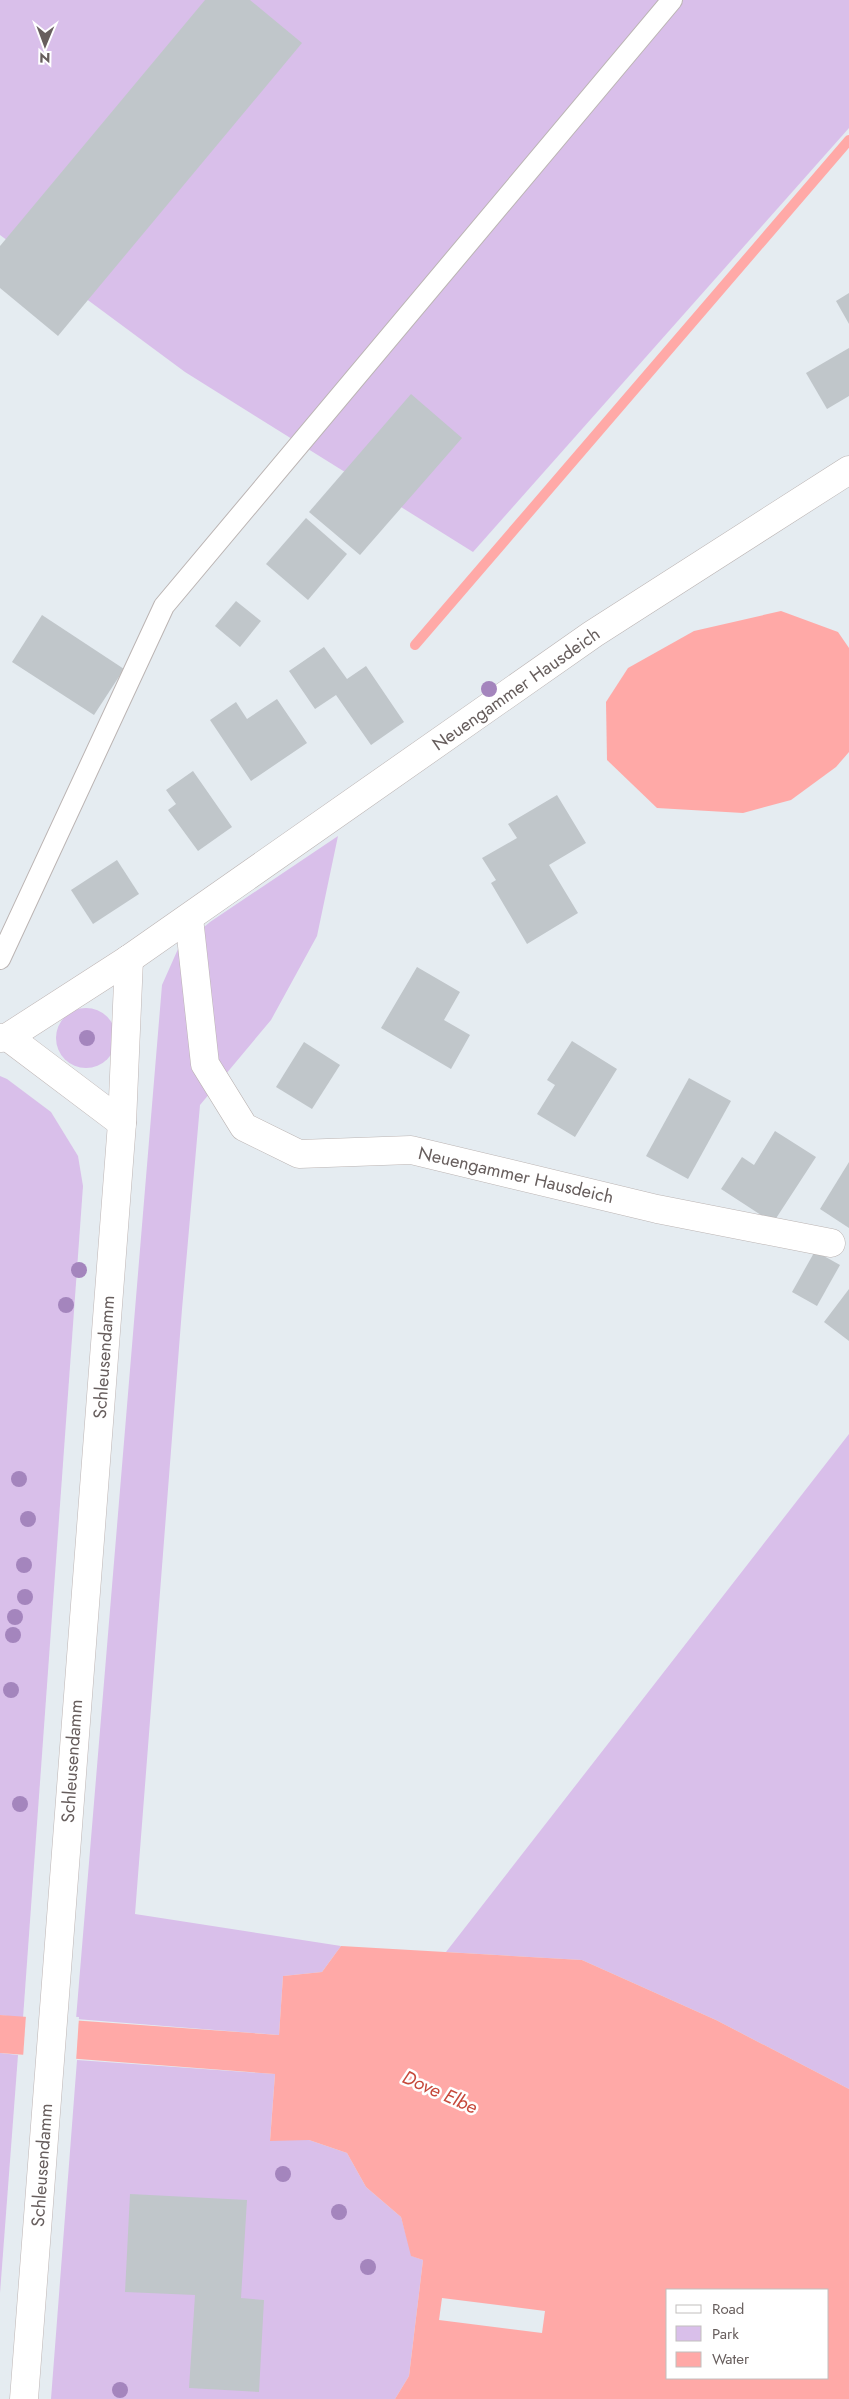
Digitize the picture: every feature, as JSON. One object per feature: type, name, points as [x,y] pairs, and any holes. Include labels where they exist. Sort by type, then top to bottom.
[{"type":"street","name":"Neuengammer Hausdeich","points":[[4,1037],[129,959],[189,918],[593,634],[849,470]]},
{"type":"street","name":"Neuengammer Hausdeich","points":[[189,918],[205,1064],[244,1127],[299,1154],[411,1150],[657,1209],[831,1243]]},
{"type":"street","name":"Schleusendamm","points":[[24,2399],[122,1123],[129,959]]},
{"type":"street","points":[[4,1037],[122,1123]]},
{"type":"lane","points":[[0,959],[164,606],[672,0]]},
{"type":"green space","points":[[0,0],[849,0],[849,128],[473,552],[185,372],[0,235]]},
{"type":"green space","points":[[338,836],[317,936],[271,1020],[200,1105],[182,1309],[135,1914],[341,1946],[322,1972],[283,1976],[279,2035],[76,2019],[162,985],[178,949],[210,922]]},
{"type":"green space","points":[[86,1008],[103,1013],[111,1021],[116,1038],[111,1055],[103,1063],[86,1068],[69,1063],[61,1055],[56,1038],[61,1021],[69,1013]]},
{"type":"green space","points":[[0,1076],[7,1079],[51,1112],[78,1156],[83,1186],[23,2018],[0,2015]]},
{"type":"green space","points":[[849,1434],[849,2089],[716,2020],[582,1960],[446,1952]]},
{"type":"green space","points":[[0,2053],[18,2055],[0,2293]]},
{"type":"green space","points":[[77,2060],[275,2074],[270,2140],[309,2140],[347,2153],[366,2187],[401,2217],[412,2256],[423,2260],[409,2376],[395,2399],[51,2399]]},
{"type":"water","points":[[781,611],[838,632],[849,648],[849,752],[836,767],[791,800],[743,813],[657,808],[607,760],[606,702],[628,668],[694,631]]},
{"type":"water","name":"Dove Elbe","points":[[341,1946],[582,1960],[716,2020],[849,2089],[849,2399],[395,2399],[409,2376],[423,2260],[411,2256],[401,2217],[366,2187],[347,2153],[309,2140],[270,2141],[275,2074],[0,2053],[0,2015],[279,2035],[283,1976],[322,1972]]},
{"type":"pier","points":[[26,2015],[79,2017],[76,2062],[23,2058]]},
{"type":"pier","points":[[442,2298],[545,2311],[542,2333],[439,2320]]},
{"type":"building","points":[[205,0],[250,0],[302,43],[58,336],[0,288],[0,246]]},
{"type":"building","points":[[849,293],[849,324],[836,301]]},
{"type":"building","points":[[849,348],[849,396],[827,409],[806,373]]},
{"type":"building","points":[[411,394],[462,438],[360,555],[309,512]]},
{"type":"building","points":[[306,518],[347,554],[308,600],[266,564]]},
{"type":"building","points":[[236,601],[261,621],[240,647],[215,626]]},
{"type":"building","points":[[42,615],[124,669],[94,715],[12,662]]},
{"type":"building","points":[[324,647],[347,679],[366,666],[404,722],[371,745],[336,695],[315,709],[289,671]]},
{"type":"building","points":[[277,699],[307,743],[251,781],[210,720],[236,702],[247,719]]},
{"type":"building","points":[[193,771],[232,827],[198,851],[168,810],[176,804],[166,790]]},
{"type":"building","points":[[557,795],[586,843],[549,865],[578,913],[527,944],[491,883],[496,880],[482,858],[517,838],[508,824]]},
{"type":"building","points":[[117,860],[139,894],[93,924],[71,890]]},
{"type":"building","points":[[417,967],[460,992],[444,1020],[470,1035],[451,1069],[381,1028]]},
{"type":"building","points":[[572,1041],[617,1069],[575,1137],[537,1114],[555,1085],[547,1080]]},
{"type":"building","points":[[304,1042],[340,1065],[312,1109],[276,1087]]},
{"type":"building","points":[[689,1078],[731,1101],[688,1179],[646,1156]]},
{"type":"building","points":[[775,1131],[816,1157],[773,1223],[721,1189],[742,1157],[754,1165]]},
{"type":"building","points":[[849,1162],[849,1228],[820,1209]]},
{"type":"building","points":[[815,1251],[840,1265],[817,1306],[792,1292]]},
{"type":"building","points":[[849,1289],[849,1341],[824,1322]]},
{"type":"building","points":[[130,2194],[247,2200],[241,2298],[264,2300],[259,2392],[189,2388],[195,2295],[125,2292]]},
{"type":"waterway","points":[[415,645],[849,140]]}]
